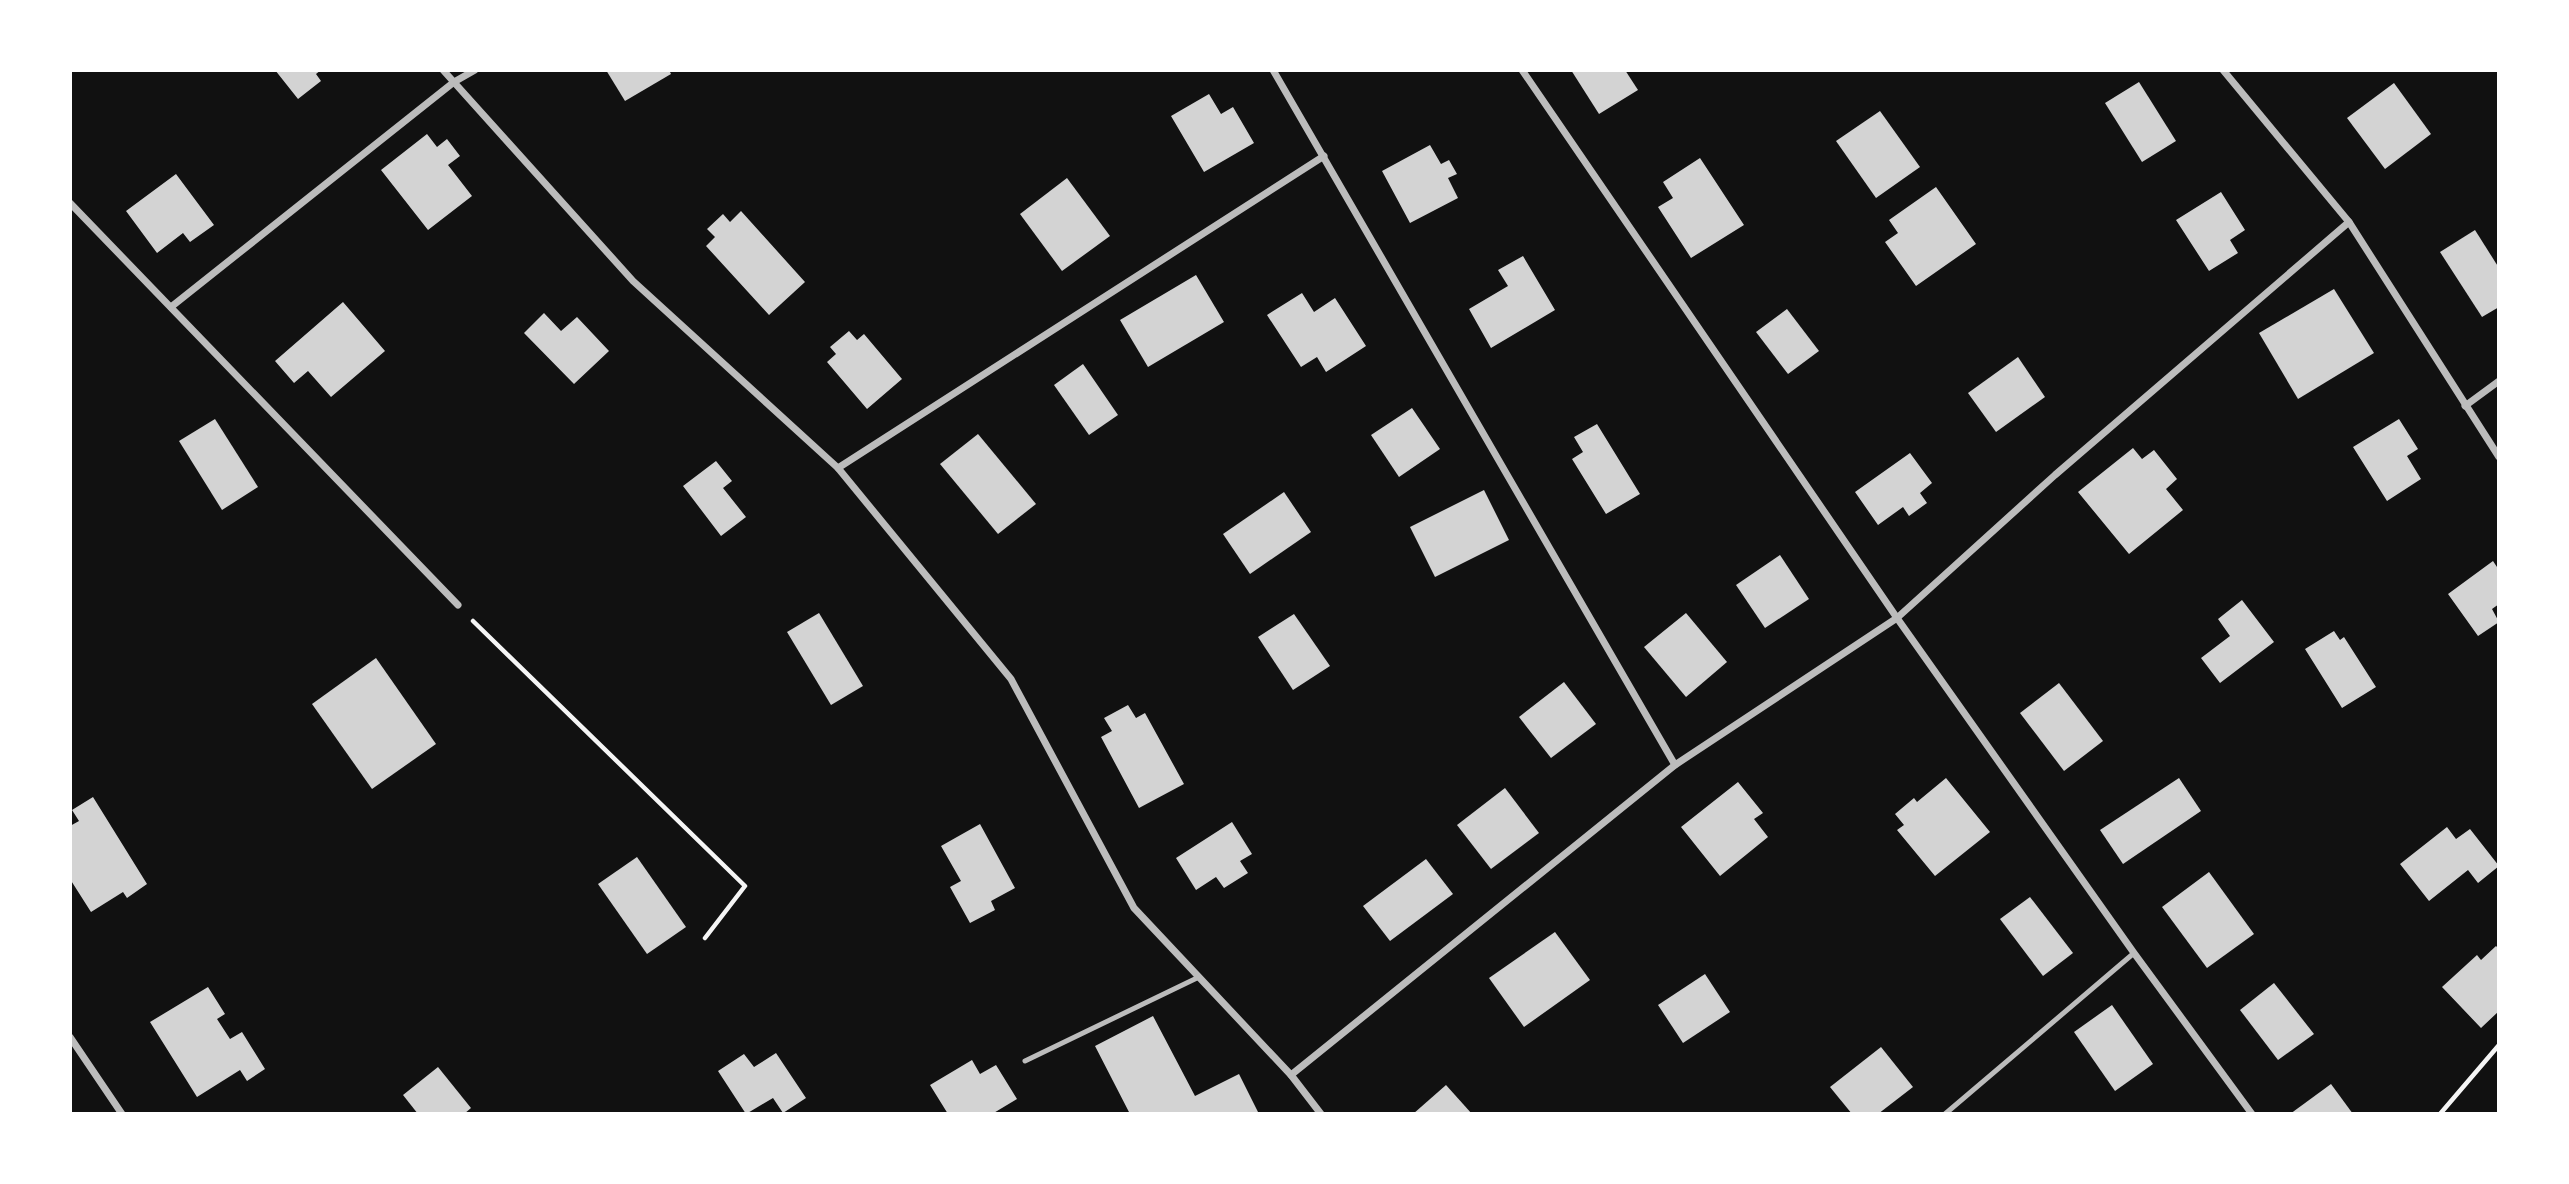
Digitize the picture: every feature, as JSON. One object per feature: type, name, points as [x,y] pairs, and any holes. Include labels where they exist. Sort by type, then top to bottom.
[{"type":"street","points":[[443,70],[633,281],[838,468],[1011,679],[1133,908],[1291,1075],[1321,1114]]},
{"type":"street","points":[[171,307],[454,82],[475,70]]},
{"type":"street","points":[[1273,70],[1675,765]]},
{"type":"street","points":[[1522,70],[1897,618],[2134,953],[2252,1114]]},
{"type":"street","points":[[2223,70],[2348,222],[2499,457]]},
{"type":"street","points":[[838,468],[1324,156]]},
{"type":"street","points":[[70,203],[458,605]]},
{"type":"street","points":[[1291,1075],[1675,765],[1897,618],[2116,422],[2348,222]]},
{"type":"street","points":[[2465,406],[2499,380]]},
{"type":"street","points":[[70,1037],[122,1114]]},
{"type":"lane","points":[[1945,1114],[2134,953]]},
{"type":"lane","points":[[1025,1061],[1199,977]]},
{"type":"path","points":[[458,605],[745,886],[705,938]]},
{"type":"path","points":[[2440,1114],[2499,1045]]},
{"type":"building","points":[[275,70],[321,70],[316,74],[321,81],[298,99]]},
{"type":"building","points":[[606,70],[669,70],[671,74],[625,101]]},
{"type":"building","points":[[1571,70],[1625,70],[1638,90],[1599,114]]},
{"type":"building","points":[[2139,82],[2176,141],[2142,162],[2105,103]]},
{"type":"building","points":[[2394,83],[2431,134],[2385,169],[2347,118]]},
{"type":"building","points":[[1209,94],[1221,114],[1233,107],[1254,143],[1204,172],[1171,116]]},
{"type":"building","points":[[1880,111],[1920,167],[1876,198],[1836,141]]},
{"type":"building","points":[[427,134],[437,147],[447,139],[460,156],[448,165],[472,196],[428,230],[381,170]]},
{"type":"building","points":[[1430,145],[1441,164],[1449,160],[1457,174],[1448,178],[1458,198],[1410,223],[1382,171]]},
{"type":"building","points":[[1700,158],[1744,225],[1691,258],[1658,207],[1673,198],[1663,182]]},
{"type":"building","points":[[176,174],[214,225],[190,242],[183,233],[157,253],[126,211]]},
{"type":"building","points":[[1067,178],[1110,236],[1062,271],[1020,214]]},
{"type":"building","points":[[1936,187],[1976,244],[1916,286],[1885,242],[1898,233],[1889,220]]},
{"type":"building","points":[[2221,192],[2245,230],[2230,240],[2238,253],[2209,271],[2176,220]]},
{"type":"building","points":[[741,211],[805,282],[769,315],[706,246],[715,237],[707,229],[723,214],[730,222]]},
{"type":"building","points":[[2475,230],[2499,268],[2499,307],[2482,317],[2440,252]]},
{"type":"building","points":[[1523,256],[1555,310],[1491,348],[1469,309],[1508,286],[1498,270]]},
{"type":"building","points":[[1196,275],[1224,322],[1148,367],[1120,320]]},
{"type":"building","points":[[2334,289],[2374,353],[2298,399],[2259,333]]},
{"type":"building","points":[[1302,293],[1314,312],[1335,298],[1366,346],[1326,372],[1317,357],[1301,367],[1267,315]]},
{"type":"building","points":[[343,302],[385,351],[331,397],[308,371],[294,383],[275,361]]},
{"type":"building","points":[[1787,309],[1819,351],[1788,374],[1756,332]]},
{"type":"building","points":[[544,313],[561,331],[577,317],[609,351],[574,384],[524,333]]},
{"type":"building","points":[[849,331],[857,340],[864,334],[902,379],[867,409],[827,362],[836,354],[830,347]]},
{"type":"building","points":[[2018,357],[2045,397],[1996,432],[1968,393]]},
{"type":"building","points":[[1083,364],[1118,415],[1089,435],[1054,385]]},
{"type":"building","points":[[1412,408],[1440,449],[1399,477],[1371,435]]},
{"type":"building","points":[[215,419],[258,487],[222,510],[179,441]]},
{"type":"building","points":[[2399,419],[2418,449],[2407,456],[2421,479],[2387,501],[2353,447]]},
{"type":"building","points":[[1597,424],[1640,494],[1606,514],[1572,459],[1583,452],[1574,437]]},
{"type":"building","points":[[978,434],[1036,504],[998,534],[940,464]]},
{"type":"building","points":[[2133,448],[2142,459],[2154,450],[2177,479],[2166,489],[2183,510],[2129,554],[2078,492]]},
{"type":"building","points":[[1910,453],[1932,483],[1920,493],[1927,503],[1909,516],[1903,507],[1878,525],[1855,492]]},
{"type":"building","points":[[716,461],[732,481],[723,488],[746,517],[721,536],[683,486]]},
{"type":"building","points":[[1484,490],[1509,540],[1435,577],[1410,527]]},
{"type":"building","points":[[1284,492],[1311,532],[1250,574],[1223,534]]},
{"type":"building","points":[[1780,555],[1809,599],[1765,628],[1736,585]]},
{"type":"building","points":[[2493,561],[2499,570],[2499,604],[2492,609],[2499,622],[2478,636],[2448,594]]},
{"type":"building","points":[[2242,600],[2274,642],[2220,683],[2201,658],[2230,636],[2218,619]]},
{"type":"building","points":[[819,613],[863,686],[831,705],[787,632]]},
{"type":"building","points":[[1686,613],[1727,662],[1686,697],[1644,647]]},
{"type":"building","points":[[1294,614],[1330,666],[1293,690],[1258,637]]},
{"type":"building","points":[[2334,631],[2340,640],[2344,637],[2376,687],[2342,708],[2305,649]]},
{"type":"building","points":[[376,658],[436,744],[372,789],[312,704]]},
{"type":"building","points":[[1564,682],[1596,724],[1551,758],[1519,717]]},
{"type":"building","points":[[2059,683],[2103,741],[2064,771],[2020,713]]},
{"type":"building","points":[[1128,705],[1136,718],[1145,713],[1184,784],[1139,808],[1101,737],[1112,731],[1104,718]]},
{"type":"building","points":[[1946,778],[1990,832],[1935,876],[1897,830],[1904,825],[1895,814],[1914,798],[1917,802]]},
{"type":"building","points":[[2179,778],[2201,811],[2123,864],[2100,830]]},
{"type":"building","points":[[1738,782],[1763,813],[1754,819],[1768,837],[1720,876],[1681,827]]},
{"type":"building","points":[[1505,788],[1539,833],[1491,869],[1457,825]]},
{"type":"building","points":[[93,797],[147,884],[127,898],[123,892],[91,912],[70,879],[70,826],[79,821],[72,810]]},
{"type":"building","points":[[1232,822],[1252,854],[1240,861],[1248,873],[1224,888],[1216,877],[1196,890],[1176,858]]},
{"type":"building","points":[[980,824],[1015,888],[991,901],[995,910],[970,923],[950,887],[961,881],[941,846]]},
{"type":"building","points":[[2447,827],[2456,839],[2470,829],[2499,866],[2478,883],[2468,870],[2429,901],[2400,864]]},
{"type":"building","points":[[637,857],[686,927],[647,954],[598,884]]},
{"type":"building","points":[[1426,859],[1453,894],[1390,941],[1363,906]]},
{"type":"building","points":[[2209,872],[2254,934],[2207,968],[2162,907]]},
{"type":"building","points":[[2030,897],[2073,953],[2043,976],[2000,919]]},
{"type":"building","points":[[1555,932],[1590,980],[1524,1027],[1489,978]]},
{"type":"building","points":[[2496,946],[2499,949],[2499,1011],[2481,1028],[2442,987],[2477,955],[2481,960]]},
{"type":"building","points":[[1705,974],[1730,1012],[1683,1043],[1658,1005]]},
{"type":"building","points":[[2274,983],[2314,1034],[2278,1060],[2240,1010]]},
{"type":"building","points":[[208,987],[225,1014],[217,1019],[230,1039],[242,1032],[265,1069],[247,1081],[240,1070],[197,1097],[150,1022]]},
{"type":"building","points":[[2112,1005],[2153,1064],[2115,1091],[2074,1032]]},
{"type":"building","points":[[1153,1016],[1195,1096],[1239,1074],[1259,1114],[1130,1114],[1095,1046]]},
{"type":"building","points":[[1881,1047],[1913,1087],[1878,1114],[1852,1114],[1830,1087]]},
{"type":"building","points":[[776,1053],[806,1098],[783,1113],[773,1098],[746,1114],[718,1071],[744,1054],[754,1067]]},
{"type":"building","points":[[972,1060],[980,1074],[996,1065],[1017,1099],[992,1114],[948,1114],[930,1085]]},
{"type":"building","points":[[438,1067],[471,1108],[464,1114],[418,1114],[403,1095]]},
{"type":"building","points":[[2331,1084],[2353,1114],[2290,1114]]},
{"type":"building","points":[[1446,1085],[1472,1114],[1413,1114]]}]
